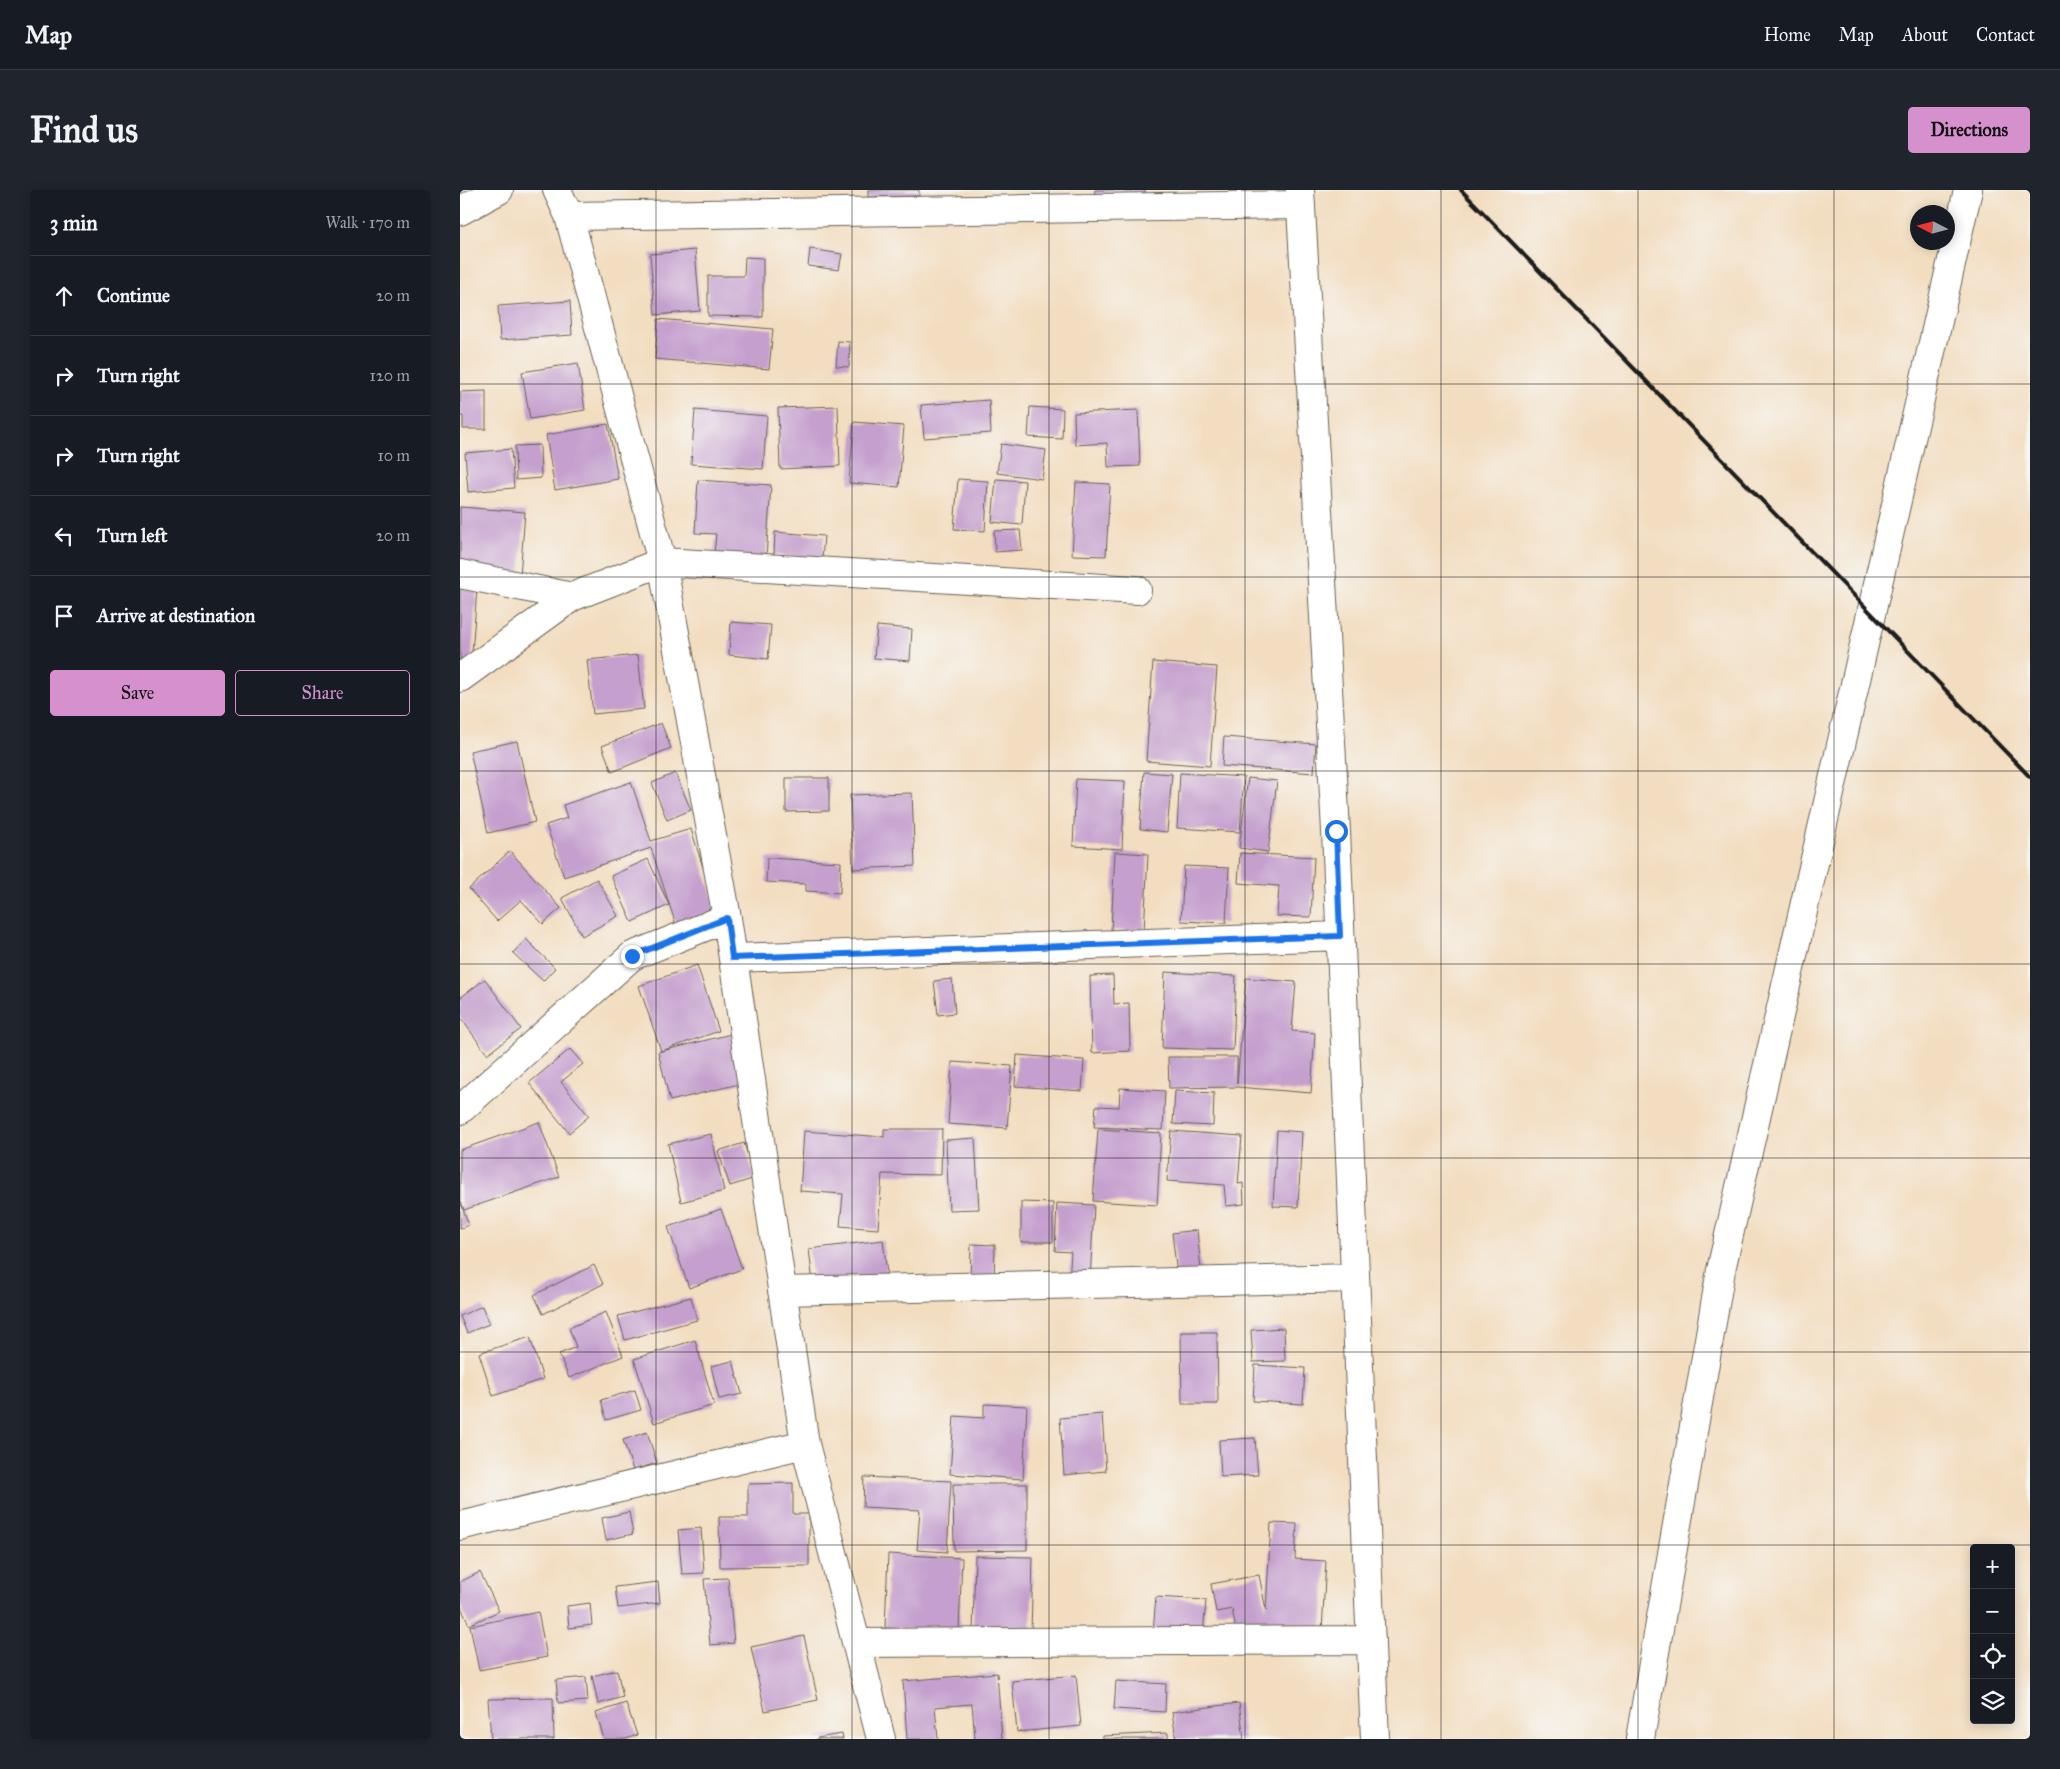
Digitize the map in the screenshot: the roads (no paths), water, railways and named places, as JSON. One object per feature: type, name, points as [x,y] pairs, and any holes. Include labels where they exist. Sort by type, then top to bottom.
[{"type":"street","points":[[460,211],[499,190]]},
{"type":"street","points":[[557,190],[569,216],[662,562],[727,918],[804,1444],[881,1739]]},
{"type":"street","points":[[1640,1739],[1720,1270],[1968,190]]},
{"type":"street","points":[[569,216],[1300,197],[1340,936],[1375,1739]]},
{"type":"street","points":[[460,678],[572,597],[662,562],[1137,590]]},
{"type":"street","points":[[460,574],[572,597]]},
{"type":"street","points":[[460,1110],[632,956],[727,918]]},
{"type":"street","points":[[732,958],[1340,936]]},
{"type":"street","points":[[782,1291],[1355,1278]]},
{"type":"street","points":[[460,1526],[804,1444]]},
{"type":"street","points":[[856,1642],[1371,1640]]},
{"type":"railway","points":[[1461,190],[2030,777]]}]
